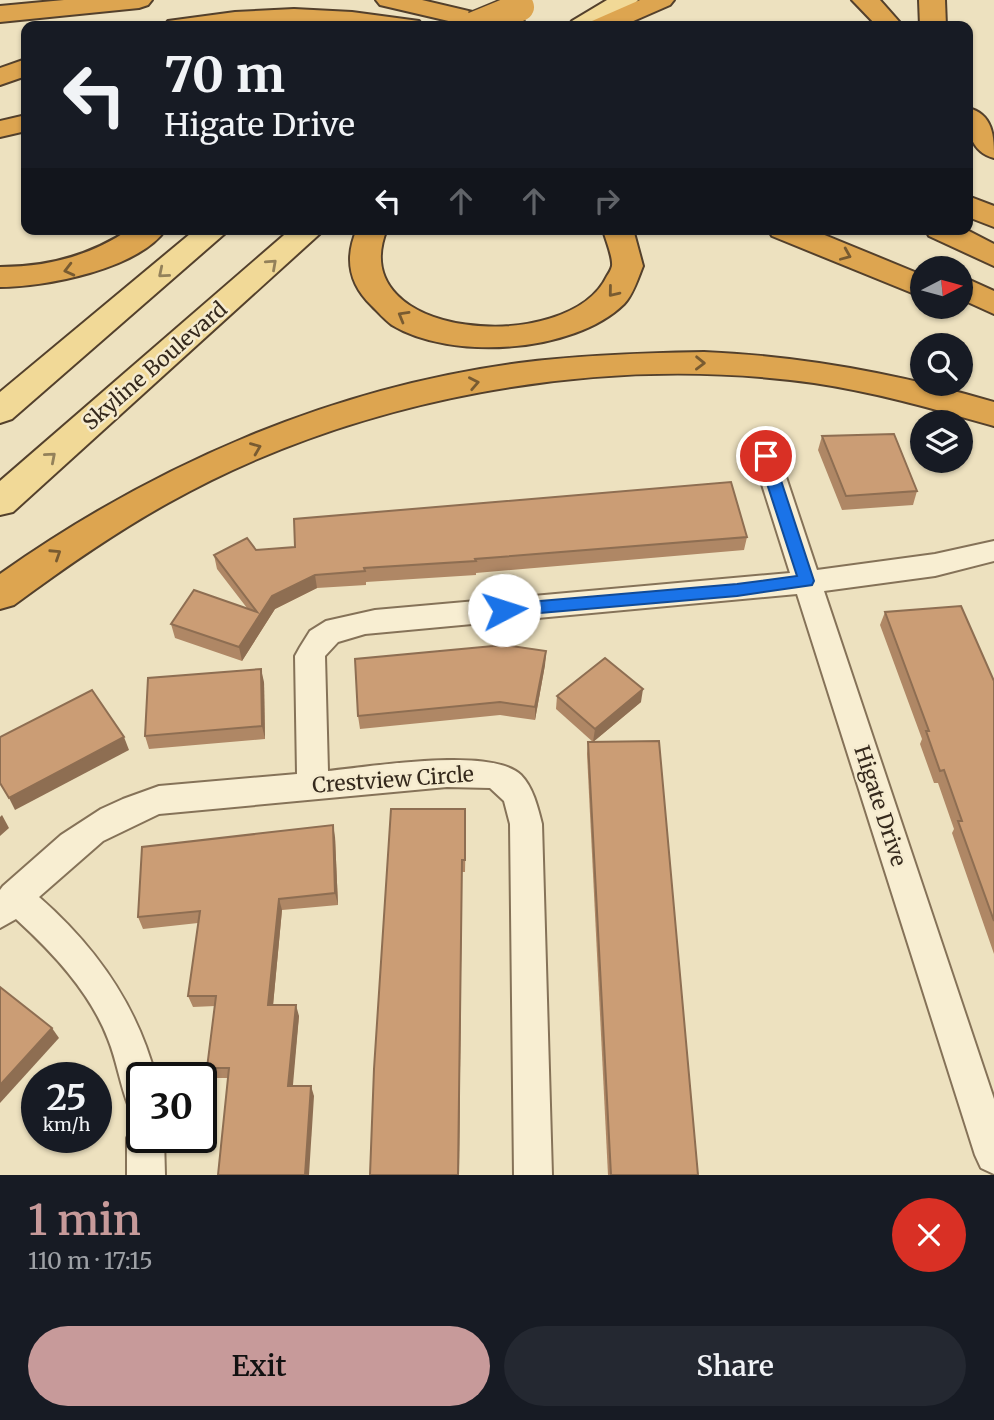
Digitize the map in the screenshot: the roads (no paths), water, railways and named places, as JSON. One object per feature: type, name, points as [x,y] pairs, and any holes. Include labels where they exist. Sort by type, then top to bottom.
[{"type":"highway","points":[[0,14],[108,0]]},
{"type":"highway","points":[[31,10],[139,0]]},
{"type":"highway","points":[[389,0],[480,21]]},
{"type":"highway","points":[[603,21],[661,0]]},
{"type":"highway","points":[[865,0],[886,21]]},
{"type":"highway","points":[[932,0],[933,21]]},
{"type":"highway","points":[[486,21],[526,4]]},
{"type":"highway","points":[[226,21],[301,17],[349,21]]},
{"type":"highway","points":[[0,52],[21,52]]},
{"type":"highway","points":[[0,79],[21,69]]},
{"type":"highway","points":[[0,79],[21,81]]},
{"type":"highway","points":[[0,106],[21,106]]},
{"type":"highway","points":[[973,122],[994,149]]},
{"type":"highway","points":[[0,129],[21,124]]},
{"type":"highway","points":[[973,208],[994,218]]},
{"type":"highway","points":[[0,277],[41,276],[79,268],[111,255],[142,235]]},
{"type":"highway","points":[[370,235],[365,248],[365,267],[371,286],[385,304],[421,326],[456,335],[496,339],[554,331],[585,317],[609,299],[624,275],[627,262],[626,249],[620,235]]},
{"type":"highway","points":[[797,235],[910,282]]},
{"type":"highway","points":[[856,235],[910,261]]},
{"type":"highway","points":[[952,235],[994,256]]},
{"type":"highway","points":[[973,293],[994,304]]},
{"type":"highway","points":[[973,309],[994,318]]},
{"type":"highway","points":[[0,594],[59,552],[129,509],[230,459],[359,412],[426,393],[499,378],[615,365],[742,365],[853,378],[908,389],[994,414]]},
{"type":"main road","points":[[596,21],[625,0]]},
{"type":"main road","points":[[0,411],[208,235]]},
{"type":"main road","name":"Skyline Boulevard","points":[[0,502],[303,235]]},
{"type":"street","name":"Higate Drive","points":[[766,456],[994,1155]]},
{"type":"street","points":[[313,786],[310,656],[316,643],[334,630],[375,621],[737,590],[935,565],[994,551]]},
{"type":"street","name":"Crestview Circle","points":[[8,905],[78,839],[117,815],[137,807],[180,797],[486,773],[499,775],[511,783],[518,793],[524,807],[528,842],[533,1175]]},
{"type":"street","points":[[8,905],[68,945],[103,990],[127,1040],[133,1062]]},
{"type":"street","points":[[146,1153],[146,1175]]}]
